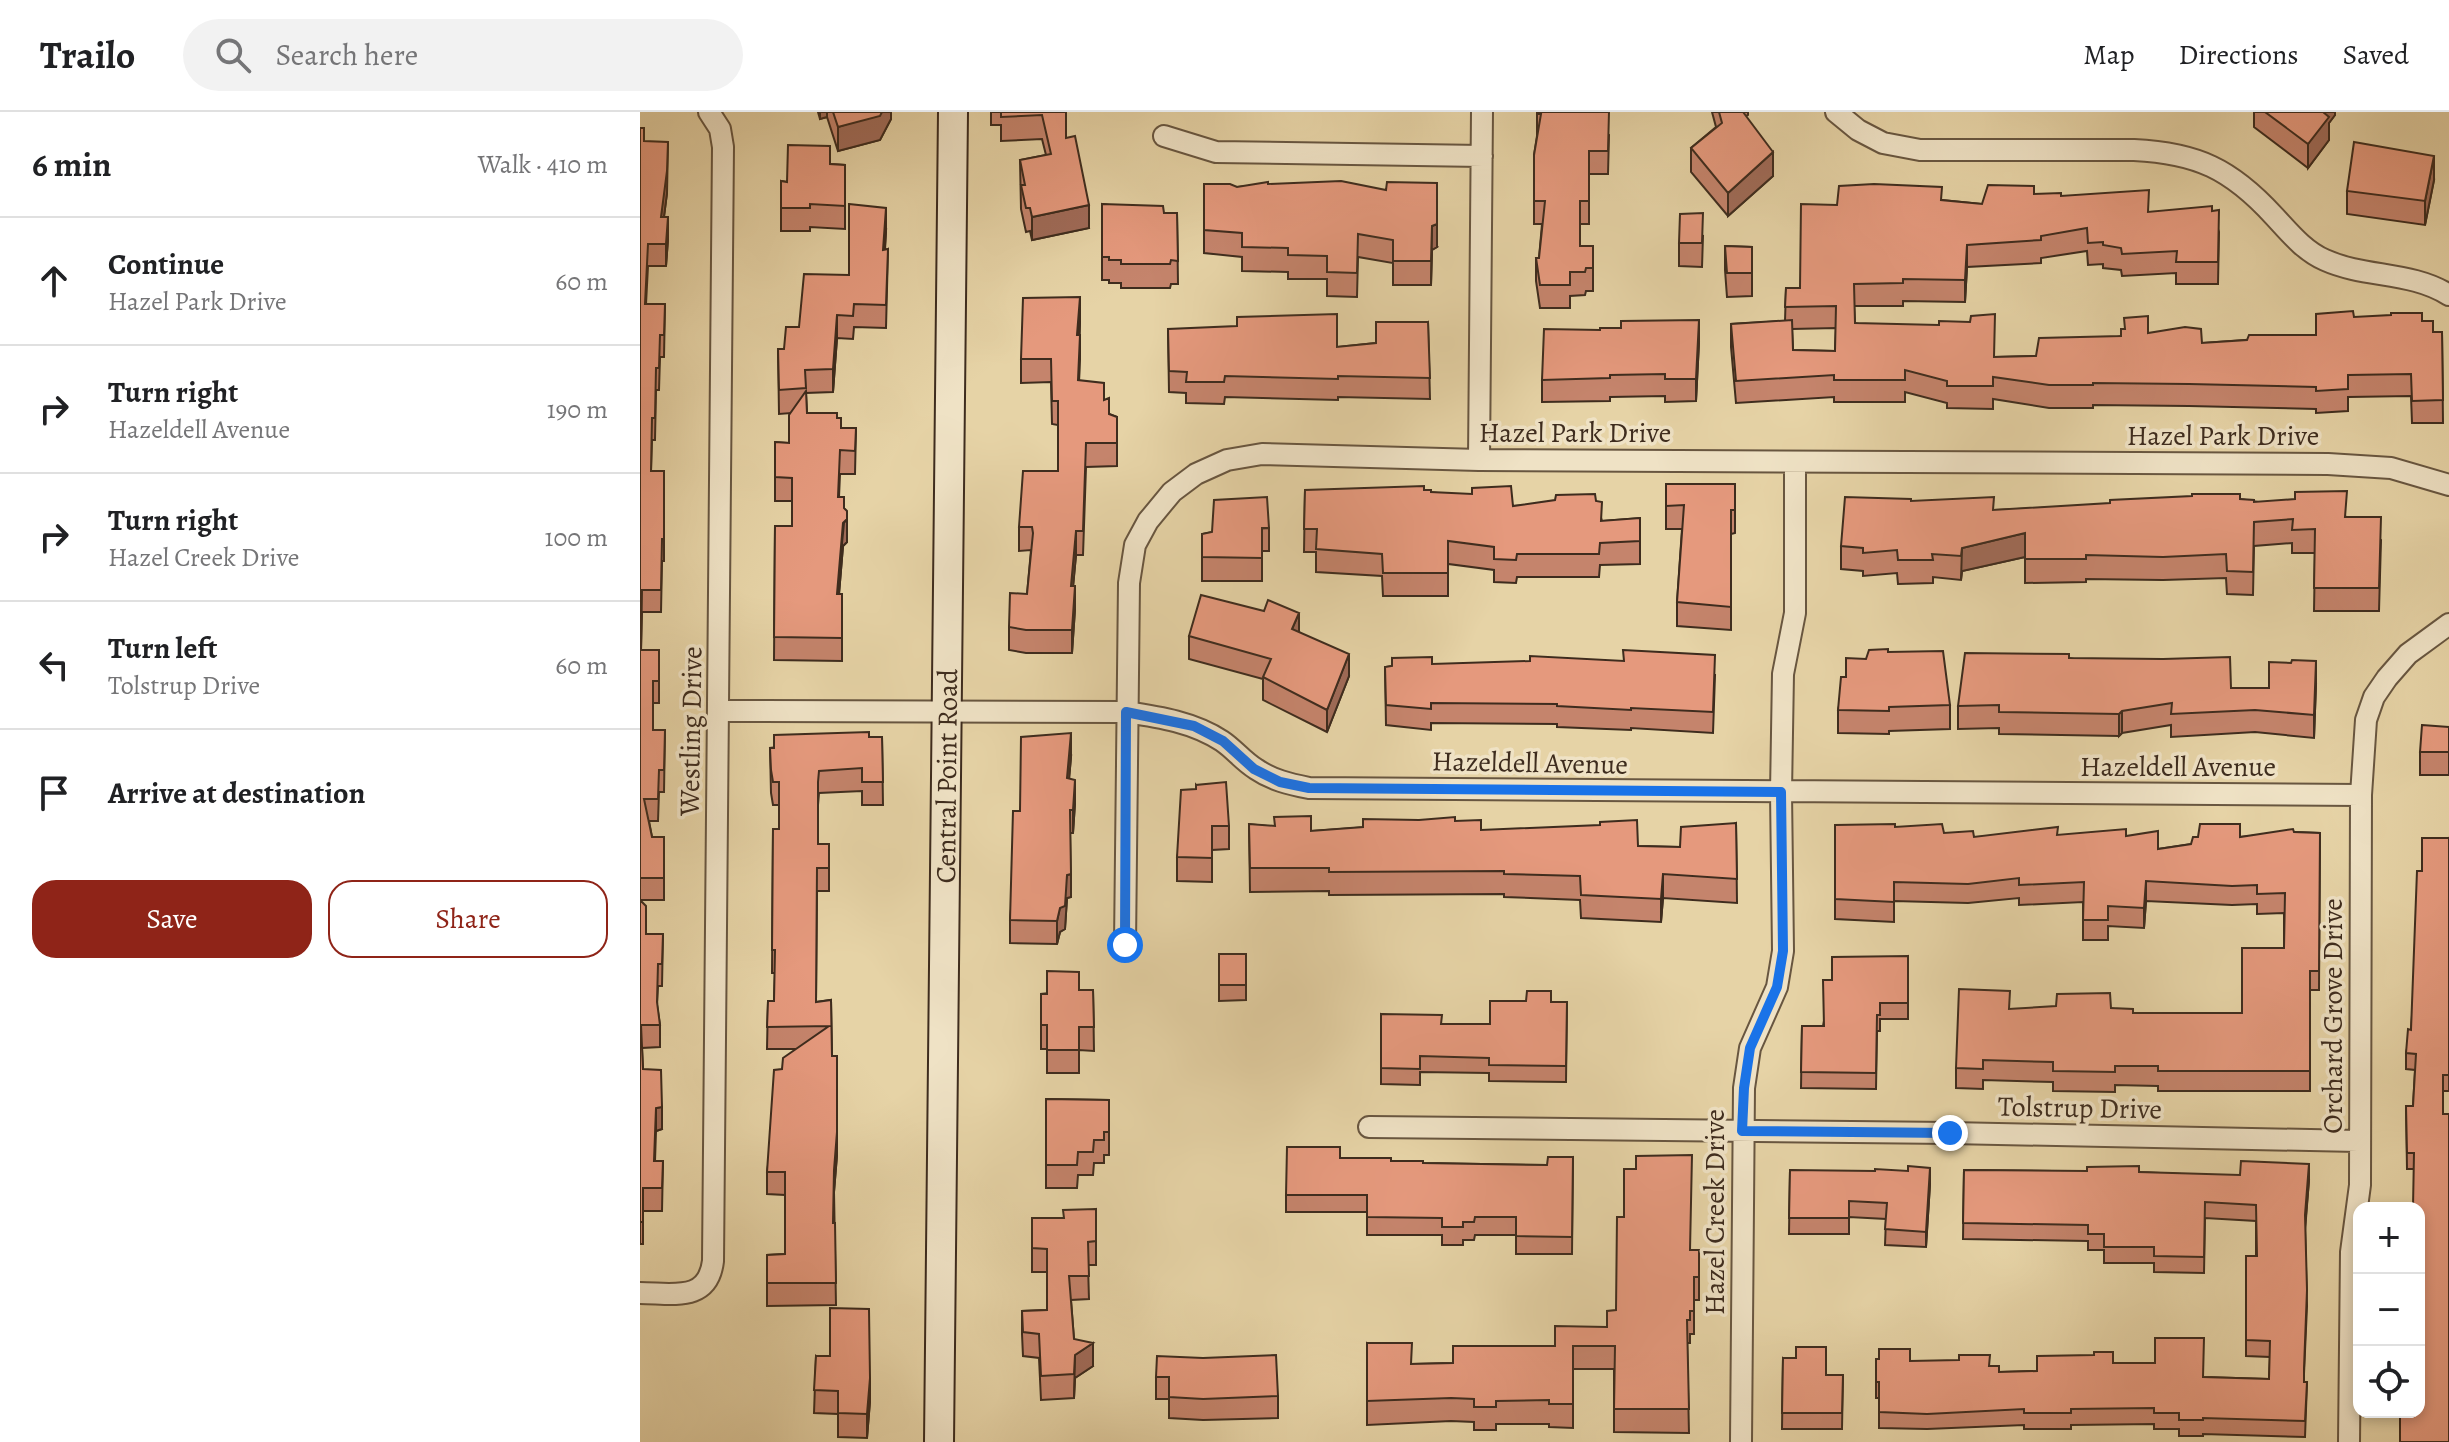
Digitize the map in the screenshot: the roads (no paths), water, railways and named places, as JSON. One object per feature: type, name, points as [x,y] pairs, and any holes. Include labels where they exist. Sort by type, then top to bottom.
[{"type":"street","name":"Westling Drive","points":[[640,1293],[691,1294],[702,1287],[711,1274],[723,147],[720,129],[709,112]]},
{"type":"street","name":"Central Point Road","points":[[939,1442],[953,112]]},
{"type":"street","points":[[1479,460],[1482,112]]},
{"type":"street","points":[[1836,112],[1858,130],[1883,143],[1920,150],[2134,150],[2188,157],[2217,168],[2243,186],[2301,245],[2324,260],[2351,269],[2407,277],[2437,287],[2449,295]]},
{"type":"street","points":[[1164,136],[1216,152],[1482,156]]},
{"type":"street","name":"Hazel Park Drive","points":[[1125,945],[1129,583],[1135,545],[1148,521],[1172,492],[1196,474],[1227,460],[1262,454],[1479,460],[2357,464],[2391,468],[2449,485]]},
{"type":"street","name":"Hazel Creek Drive","points":[[1741,1442],[1744,1088],[1750,1048],[1771,1004],[1783,951],[1783,674],[1795,613],[1795,462]]},
{"type":"street","name":"Orchard Grove Drive","points":[[2349,1442],[2351,1252],[2360,1185],[2361,795],[2366,720],[2374,697],[2387,678],[2408,654],[2449,624]]},
{"type":"street","name":"Hazeldell Avenue","points":[[718,711],[1126,712],[1194,726],[1223,741],[1254,769],[1280,782],[1309,788],[2361,795]]},
{"type":"street","name":"Tolstrup Drive","points":[[1369,1127],[2358,1141]]}]
